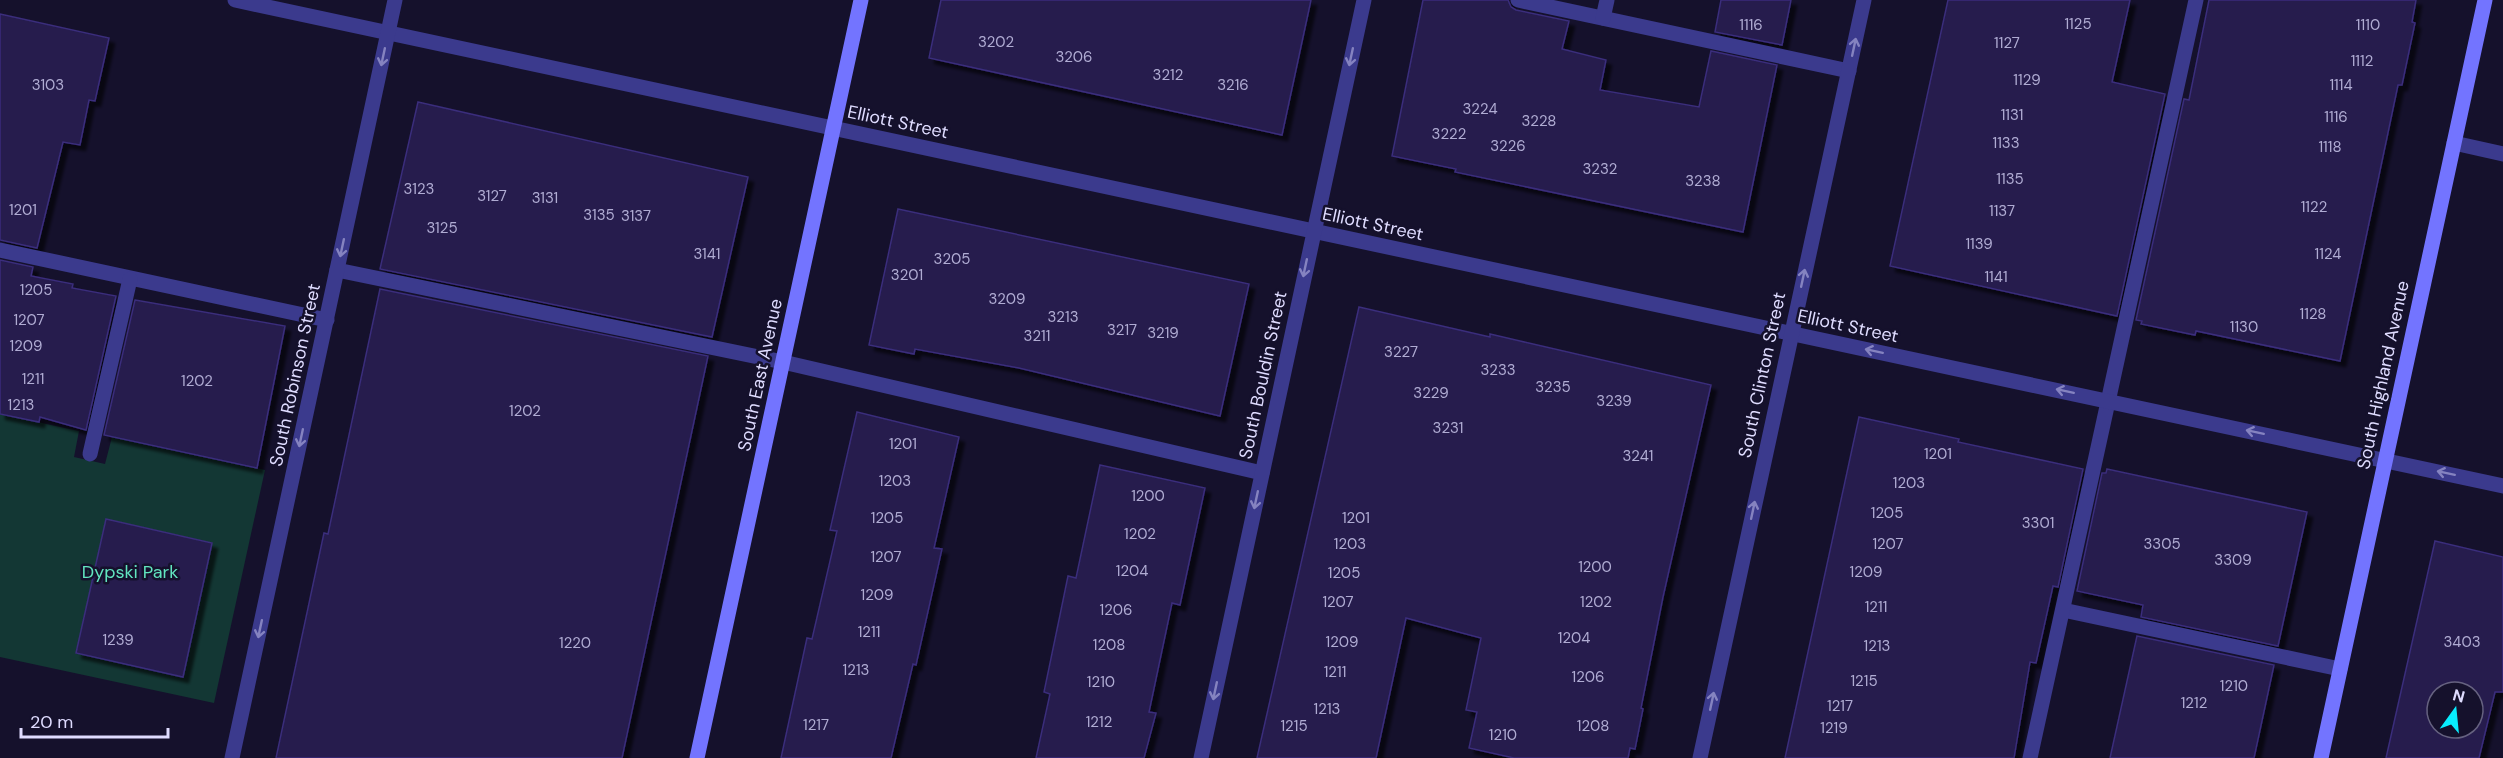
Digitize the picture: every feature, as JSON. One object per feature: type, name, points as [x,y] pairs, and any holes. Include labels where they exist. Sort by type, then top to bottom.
[{"type":"street","name":"Elliott Street","points":[[234,0],[2503,486]]},
{"type":"street","name":"South Robinson Street","points":[[232,758],[395,0]]},
{"type":"street","name":"South East Avenue","points":[[698,758],[861,0]]},
{"type":"street","name":"South Bouldin Street","points":[[1201,758],[1364,0]]},
{"type":"street","points":[[1518,0],[1849,71]]},
{"type":"street","points":[[1603,18],[1607,0]]},
{"type":"street","name":"South Clinton Street","points":[[1700,758],[1864,0]]},
{"type":"street","points":[[2031,758],[2196,0]]},
{"type":"street","name":"South Highland Avenue","points":[[2324,757],[2340,669],[2485,0]]},
{"type":"street","points":[[2454,143],[2503,154]]},
{"type":"street","points":[[0,250],[327,320]]},
{"type":"street","points":[[337,270],[783,362],[1262,473]]},
{"type":"street","points":[[90,453],[130,279]]},
{"type":"street","points":[[2063,610],[2340,669]]},
{"type":"green space","name":"Dypski Park","points":[[0,414],[79,431],[74,457],[105,464],[112,437],[265,470],[214,703],[0,657]]},
{"type":"building","points":[[941,0],[1311,0],[1282,135],[929,58]]},
{"type":"building","points":[[1423,0],[1508,0],[1511,7],[1516,10],[1569,21],[1562,49],[1606,60],[1600,90],[1699,107],[1711,51],[1777,65],[1743,232],[1455,172],[1456,169],[1392,156]]},
{"type":"building","points":[[1721,0],[1791,0],[1782,45],[1715,32]]},
{"type":"building","points":[[1948,0],[2130,0],[2112,82],[2165,94],[2117,316],[1890,266]]},
{"type":"building","points":[[2209,0],[2416,0],[2412,22],[2415,23],[2402,85],[2398,85],[2340,361],[2196,331],[2195,335],[2141,324],[2142,321],[2136,320],[2184,99],[2189,100]]},
{"type":"building","points":[[0,14],[109,38],[95,101],[89,100],[80,145],[63,142],[37,248],[0,240]]},
{"type":"building","points":[[418,102],[748,177],[712,337],[380,269]]},
{"type":"building","points":[[898,209],[1249,284],[1220,416],[1019,368],[915,349],[914,354],[869,345]]},
{"type":"building","points":[[0,260],[33,267],[31,276],[73,284],[72,288],[116,296],[86,430],[40,417],[39,422],[0,414]]},
{"type":"building","points":[[380,289],[708,356],[622,758],[276,758],[324,533],[328,534]]},
{"type":"building","points":[[135,300],[285,326],[257,468],[104,435]]},
{"type":"building","points":[[1359,307],[1490,337],[1490,334],[1711,385],[1663,597],[1635,749],[1630,748],[1628,758],[1514,758],[1469,748],[1477,712],[1466,710],[1481,638],[1406,618],[1376,758],[1257,758]]},
{"type":"building","points":[[857,412],[959,437],[934,548],[942,549],[916,665],[913,664],[891,758],[781,758],[807,638],[812,639],[837,531],[830,530]]},
{"type":"building","points":[[1859,417],[1959,439],[1958,442],[2083,469],[2058,587],[2053,586],[2036,663],[2030,662],[2014,758],[1785,758]]},
{"type":"building","points":[[1100,465],[1205,488],[1180,605],[1172,603],[1149,712],[1156,713],[1144,758],[1036,758],[1050,694],[1044,692],[1068,576],[1076,578]]},
{"type":"building","points":[[2107,469],[2307,512],[2278,646],[2141,617],[2143,605],[2077,591],[2102,473],[2106,473]]},
{"type":"building","points":[[106,519],[212,543],[183,677],[76,653]]},
{"type":"building","points":[[2435,541],[2503,557],[2503,692],[2495,692],[2485,733],[2485,680],[2425,680],[2425,740],[2483,740],[2479,758],[2386,758]]},
{"type":"building","points":[[2137,636],[2274,665],[2254,758],[2110,758]]}]
